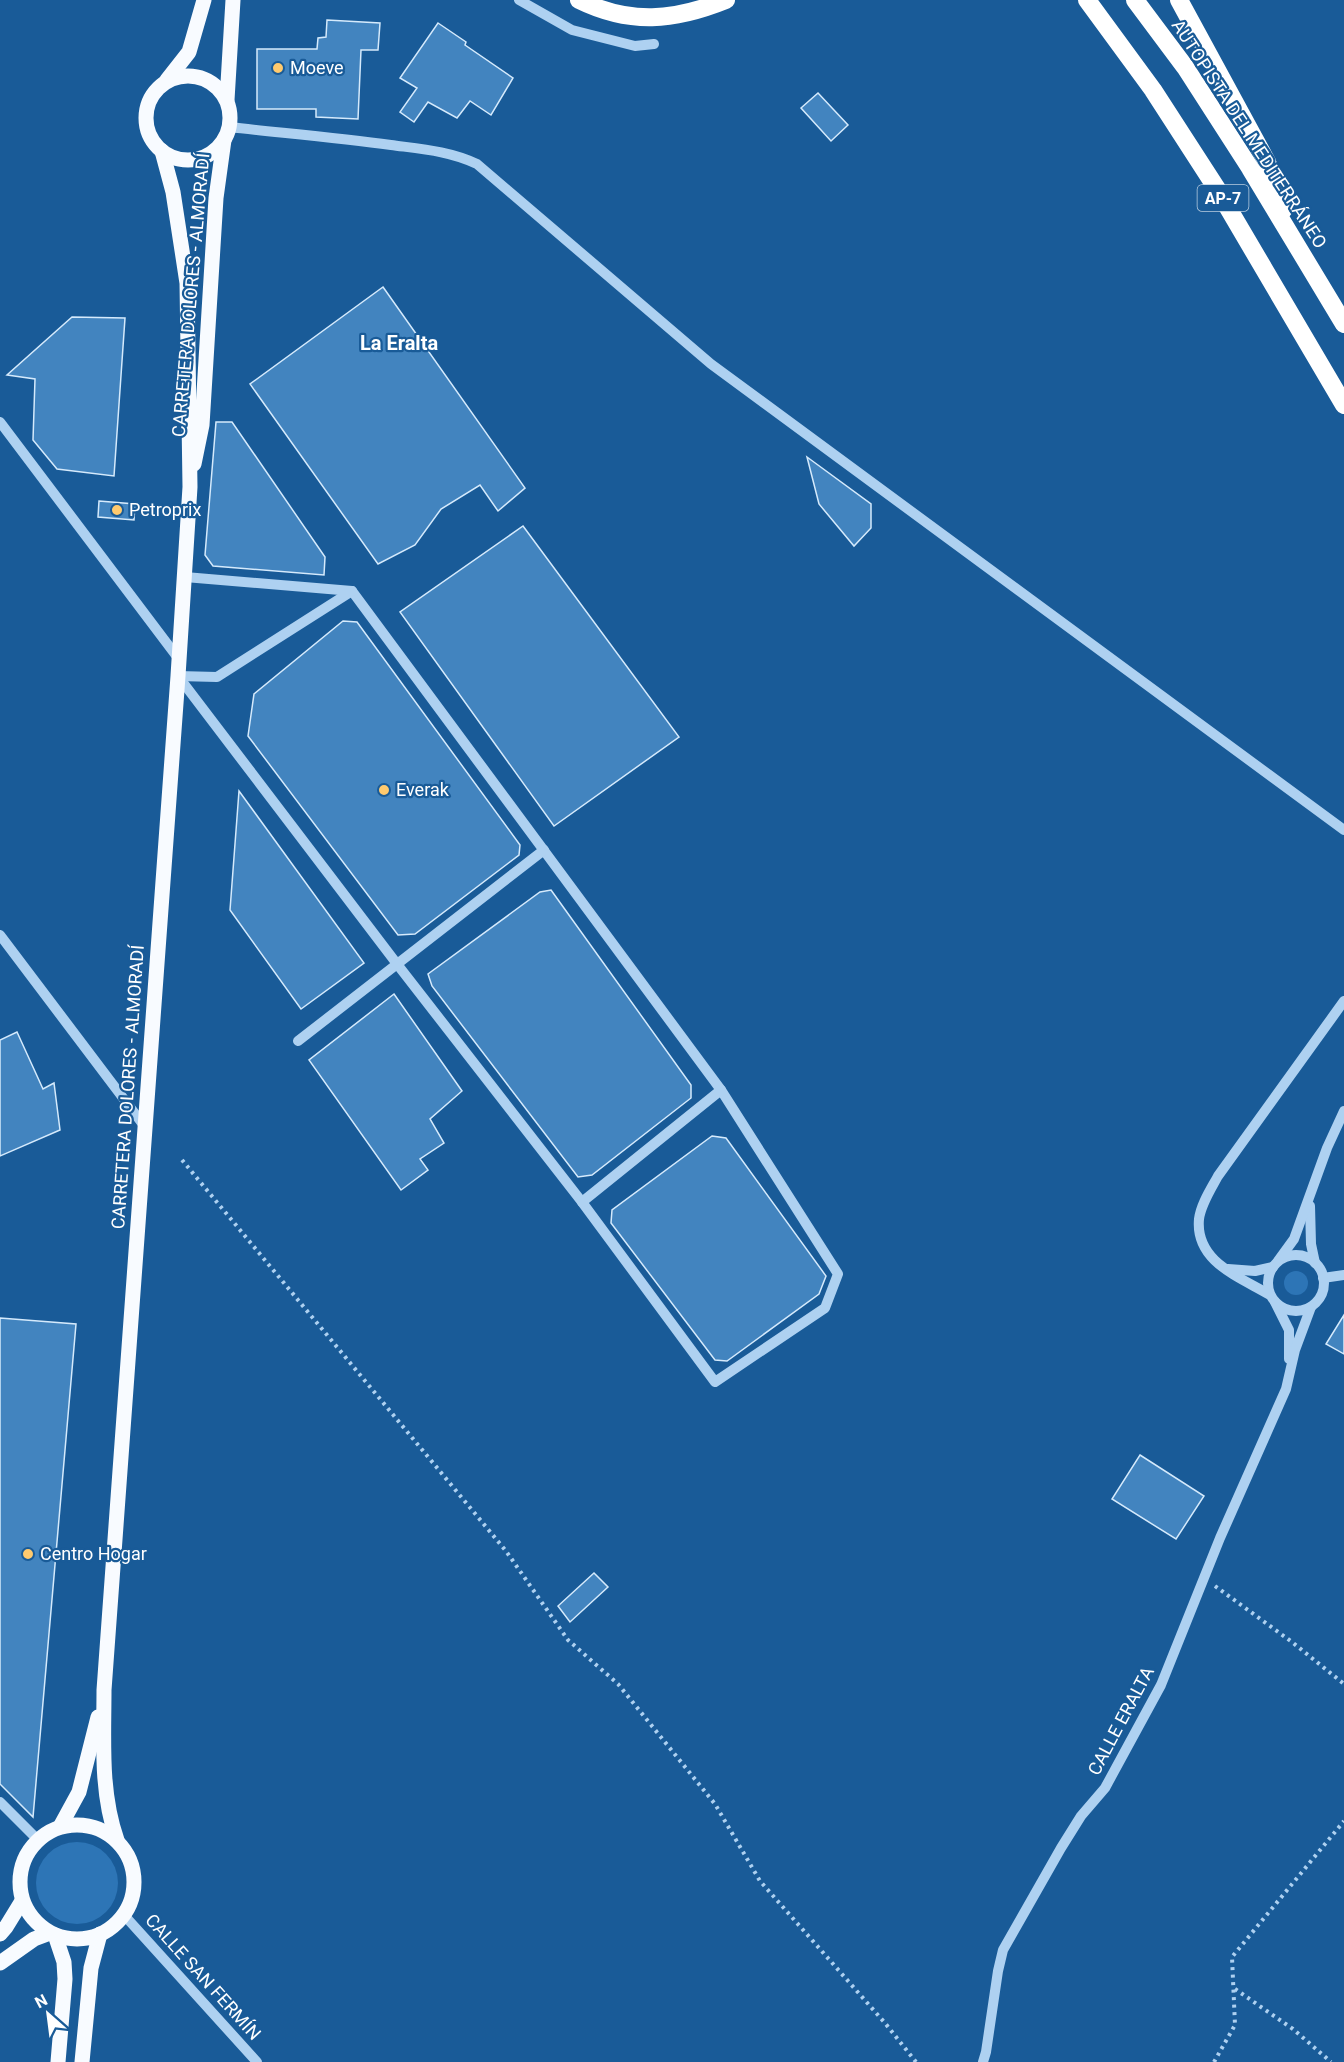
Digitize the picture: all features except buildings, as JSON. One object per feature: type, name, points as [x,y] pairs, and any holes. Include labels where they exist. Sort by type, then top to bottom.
[{"type":"highway","points":[[579,0],[610,14],[642,18],[675,15],[709,7],[726,0]]},
{"type":"highway","name":"AP-7","points":[[1087,0],[1153,90],[1218,189],[1344,405]]},
{"type":"highway","name":"AUTOPISTA DEL MEDITERRÁNEO","points":[[1135,0],[1185,68],[1344,324]]},
{"type":"highway","points":[[1179,0],[1267,162],[1300,250]]},
{"type":"main road","points":[[204,0],[189,52],[167,81],[156,90],[149,102],[146,115],[150,135],[162,151],[175,158],[188,160],[214,151],[226,134],[230,114],[227,100],[233,0]]},
{"type":"main road","points":[[167,81],[180,76],[194,75],[219,88],[227,100]]},
{"type":"main road","name":"CARRETERA DOLORES - ALMORADÍ","points":[[190,487],[202,425],[216,198],[226,134]]},
{"type":"main road","name":"CARRETERA DOLORES - ALMORADÍ","points":[[104,1690],[190,487],[188,283],[173,192],[162,151]]},
{"type":"main road","points":[[61,1825],[79,1792],[104,1690]]},
{"type":"main road","points":[[104,1690],[104,1770],[109,1818],[117,1840]]},
{"type":"main road","points":[[61,1825],[91,1825],[101,1829],[125,1849],[133,1867],[135,1882],[133,1897],[124,1915],[117,1923],[100,1934],[87,1938],[67,1939],[52,1934],[33,1920],[22,1901],[18,1877],[25,1855],[37,1839],[61,1825]]},
{"type":"main road","points":[[0,1934],[22,1901]]},
{"type":"main road","points":[[0,1963],[34,1939],[52,1934]]},
{"type":"main road","points":[[52,1934],[64,1962],[65,1979],[58,2062]]},
{"type":"main road","points":[[82,2062],[91,1968],[100,1934]]},
{"type":"street","points":[[519,0],[572,30],[635,46],[654,44]]},
{"type":"street","points":[[226,134],[366,142],[444,152],[477,164],[711,364],[1344,830]]},
{"type":"street","points":[[0,422],[178,658]]},
{"type":"street","points":[[178,676],[582,1202],[715,1382],[825,1308],[838,1274],[721,1090],[352,591],[184,577]]},
{"type":"street","points":[[178,676],[217,677],[352,591]]},
{"type":"street","points":[[298,1041],[544,850]]},
{"type":"street","points":[[0,935],[146,1127]]},
{"type":"street","points":[[1311,1307],[1296,1311],[1281,1307],[1273,1298],[1224,1269],[1204,1249],[1199,1218],[1206,1198],[1218,1176],[1344,1001]]},
{"type":"street","points":[[582,1202],[721,1090]]},
{"type":"street","points":[[1286,1389],[1290,1351],[1289,1330],[1273,1298],[1268,1280],[1275,1265],[1294,1239],[1327,1148],[1344,1111]]},
{"type":"street","points":[[1286,1389],[1296,1350],[1311,1307],[1322,1294],[1323,1278],[1315,1263],[1311,1244],[1311,1191]]},
{"type":"street","points":[[1224,1269],[1255,1271],[1275,1265],[1292,1256],[1308,1258],[1315,1263]]},
{"type":"street","points":[[1323,1278],[1344,1275]]},
{"type":"street","name":"CALLE ERALTA","points":[[983,2062],[1003,1950],[1081,1816],[1105,1788],[1161,1685],[1220,1538],[1286,1389]]},
{"type":"street","points":[[0,1802],[37,1839]]},
{"type":"street","name":"CALLE SAN FERMÍN","points":[[124,1915],[257,2062]]},
{"type":"path","points":[[182,1160],[506,1551],[568,1640],[618,1684],[715,1804],[760,1881],[885,2023],[916,2062]]},
{"type":"path","points":[[1205,1578],[1292,1642],[1344,1684]]},
{"type":"path","points":[[1214,2062],[1235,2025],[1232,1957],[1344,1821]]},
{"type":"path","points":[[1234,1988],[1293,2029],[1331,2062]]},
{"type":"shaded area","points":[[1296,1271],[1301,1272],[1307,1278],[1307,1288],[1301,1294],[1296,1295],[1291,1294],[1285,1288],[1284,1283],[1285,1278],[1291,1272]]},
{"type":"shaded area","points":[[77,1842],[93,1845],[106,1854],[115,1867],[118,1883],[115,1899],[106,1912],[93,1921],[77,1924],[61,1921],[48,1912],[39,1899],[36,1883],[39,1867],[48,1854],[61,1845]]},
{"type":"place","name":"Moeve","points":[[278,68]]},
{"type":"place","name":"Petroprix","points":[[117,510]]},
{"type":"place","name":"Everak","points":[[384,790]]},
{"type":"place","name":"Centro Hogar","points":[[28,1554]]},
{"type":"district","name":"La Eralta","points":[[399,343]]}]
